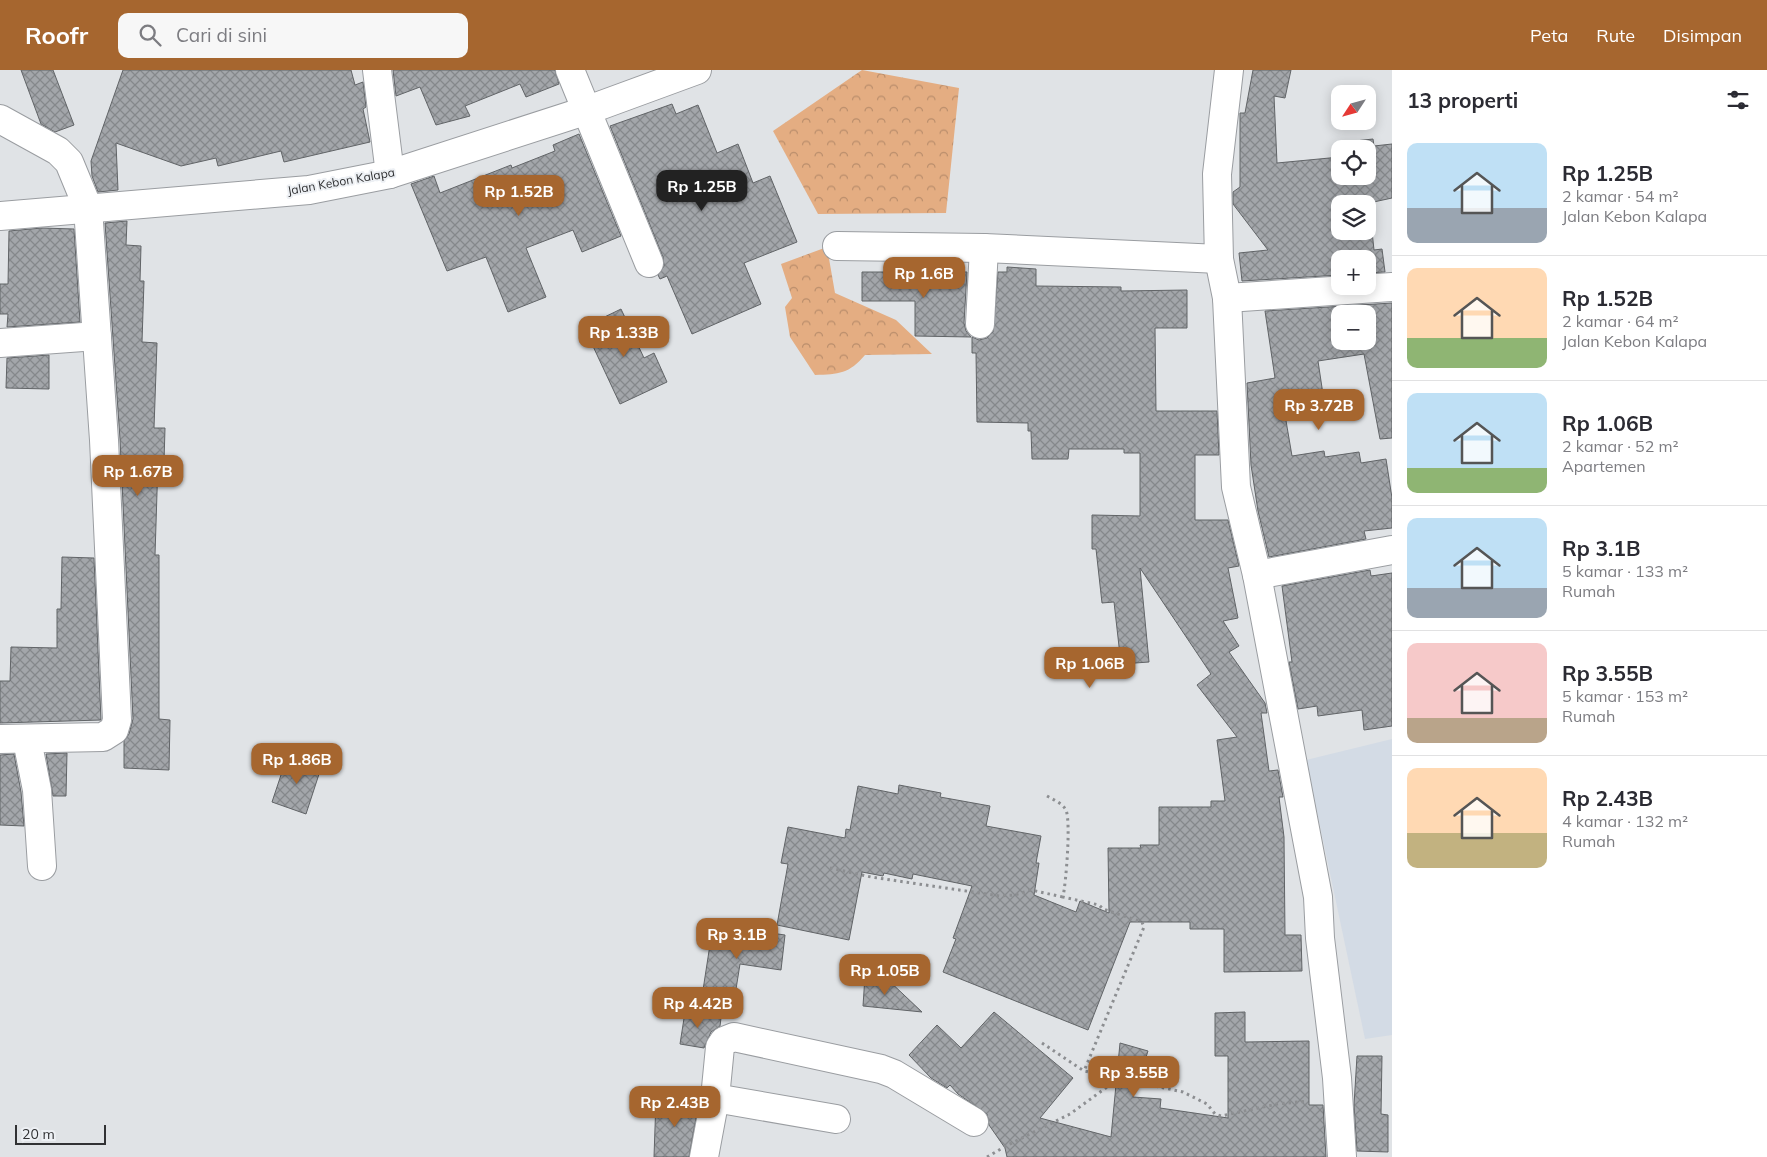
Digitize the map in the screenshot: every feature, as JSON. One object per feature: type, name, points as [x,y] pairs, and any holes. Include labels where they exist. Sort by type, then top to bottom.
[{"type":"street","points":[[377,70],[390,174]]},
{"type":"street","points":[[570,70],[588,110],[649,263]]},
{"type":"street","name":"Jalan Kebon Kalapa","points":[[0,216],[309,190],[390,174],[588,110],[698,70]]},
{"type":"street","points":[[1230,70],[1217,174],[1219,259],[1226,298],[1236,487],[1256,575],[1318,897],[1320,938],[1338,1098],[1342,1157]]},
{"type":"street","points":[[0,119],[58,152],[69,162],[88,208],[98,336],[117,720],[114,730],[103,736],[27,740],[0,738]]},
{"type":"street","points":[[837,246],[984,248],[1219,259]]},
{"type":"street","points":[[980,324],[984,248]]},
{"type":"street","points":[[1226,298],[1392,287]]},
{"type":"street","points":[[0,343],[98,336]]},
{"type":"street","points":[[1256,575],[1392,550]]},
{"type":"street","points":[[27,740],[37,790],[42,866]]},
{"type":"street","points":[[704,1157],[715,1098],[720,1046],[724,1041],[734,1037],[881,1069],[894,1074],[974,1122]]},
{"type":"street","points":[[715,1098],[836,1119]]},
{"type":"path","points":[[1047,796],[1062,804],[1067,817],[1066,881],[1063,897]]},
{"type":"path","points":[[830,868],[871,877],[1000,896],[1015,895],[1031,890],[1099,905],[1103,909],[1142,922],[1144,927],[1084,1071]]},
{"type":"path","points":[[1042,1043],[1084,1071],[1183,1092],[1208,1104],[1215,1114],[1220,1116],[1277,1104],[1338,1098]]},
{"type":"path","points":[[987,1157],[1070,1114],[1118,1078]]},
{"type":"shaded area","points":[[1392,739],[1392,1035],[1365,1039],[1306,760]]},
{"type":"green space","points":[[862,70],[959,88],[946,213],[818,214],[773,131]]},
{"type":"green space","points":[[827,247],[835,293],[896,320],[932,354],[865,355],[854,366],[843,372],[815,375],[790,337],[785,307],[792,298],[781,264]]},
{"type":"building","points":[[21,70],[53,70],[74,125],[55,132],[41,124]]},
{"type":"building","points":[[123,70],[351,70],[355,85],[363,82],[366,107],[363,109],[370,142],[284,162],[281,151],[218,166],[216,158],[181,166],[116,143],[118,190],[98,192],[92,176],[91,161]]},
{"type":"building","points":[[393,70],[555,70],[559,84],[526,97],[520,84],[465,106],[470,116],[436,125],[420,87],[396,96]]},
{"type":"building","points":[[1253,70],[1291,70],[1285,98],[1274,96],[1277,163],[1331,158],[1331,185],[1376,185],[1376,146],[1392,144],[1392,198],[1376,201],[1376,195],[1331,195],[1331,240],[1373,240],[1374,250],[1331,250],[1331,276],[1242,281],[1239,253],[1268,250],[1233,204],[1233,192],[1240,187],[1240,113],[1245,113]]},
{"type":"building","points":[[672,104],[676,114],[698,105],[717,153],[738,144],[753,183],[770,176],[797,242],[744,263],[761,304],[692,334],[667,276],[660,279],[658,275],[664,266],[663,257],[610,126]]},
{"type":"building","points":[[579,134],[621,236],[582,252],[573,230],[526,248],[546,297],[508,312],[486,257],[447,271],[411,184],[434,176],[440,193],[511,165],[512,168],[555,151],[553,145]]},
{"type":"building","points":[[127,221],[126,245],[141,246],[140,281],[144,281],[142,342],[157,343],[154,428],[165,428],[164,462],[158,462],[155,555],[159,555],[159,719],[170,720],[169,770],[124,768],[124,741],[129,734],[133,719],[120,439],[105,223]]},
{"type":"building","points":[[42,228],[74,229],[80,322],[7,327],[8,314],[0,314],[0,284],[8,284],[9,231]]},
{"type":"building","points":[[1382,249],[1385,272],[1376,273],[1376,250],[1374,250]]},
{"type":"building","points":[[1007,267],[1036,269],[1036,286],[1121,287],[1121,291],[1187,290],[1187,328],[1155,328],[1156,411],[1217,411],[1219,455],[1195,455],[1195,520],[1228,520],[1239,566],[1228,568],[1238,618],[1223,621],[1239,646],[1229,652],[1265,703],[1267,713],[1261,713],[1269,771],[1278,770],[1283,797],[1279,797],[1284,837],[1285,935],[1301,935],[1302,971],[1224,972],[1224,929],[1190,929],[1190,922],[1130,922],[1088,1030],[943,972],[956,939],[953,938],[972,886],[913,874],[912,879],[884,873],[883,876],[862,872],[849,940],[777,925],[788,864],[781,863],[788,827],[845,838],[846,829],[850,830],[858,786],[898,794],[899,785],[941,793],[940,797],[990,806],[986,826],[1041,836],[1036,863],[1039,863],[1034,895],[1076,912],[1080,901],[1109,913],[1108,848],[1141,848],[1140,845],[1159,845],[1159,807],[1211,807],[1211,801],[1225,801],[1217,740],[1237,737],[1197,685],[1211,674],[1140,568],[1149,662],[1121,664],[1114,602],[1102,603],[1096,549],[1092,549],[1092,515],[1140,516],[1140,453],[1124,453],[1124,449],[1069,449],[1068,459],[1032,459],[1031,431],[1028,431],[1028,423],[977,422],[976,353],[972,353],[972,337],[979,340],[987,338],[993,332],[998,272],[1007,272]]},
{"type":"building","points":[[862,272],[967,272],[964,323],[966,331],[971,337],[915,336],[915,301],[862,301]]},
{"type":"building","points":[[1392,303],[1392,438],[1380,439],[1364,354],[1318,361],[1324,401],[1284,409],[1292,456],[1324,451],[1325,457],[1359,452],[1361,463],[1386,459],[1392,498],[1392,528],[1364,531],[1366,539],[1269,557],[1258,511],[1251,465],[1247,383],[1275,378],[1265,311],[1331,307],[1331,350],[1376,350],[1376,305],[1360,305]]},
{"type":"building","points":[[621,309],[644,358],[654,353],[667,382],[620,404],[584,327]]},
{"type":"building","points":[[49,355],[49,389],[6,388],[7,358]]},
{"type":"building","points":[[62,557],[94,558],[101,720],[0,723],[0,681],[10,681],[11,647],[57,648],[57,609],[61,609]]},
{"type":"building","points":[[1370,570],[1371,576],[1392,573],[1392,726],[1364,730],[1362,710],[1318,716],[1317,706],[1298,709],[1289,662],[1292,662],[1282,586]]},
{"type":"building","points":[[67,753],[66,796],[53,796],[46,754]]},
{"type":"building","points":[[14,754],[21,792],[24,826],[0,825],[0,755]]},
{"type":"building","points":[[287,757],[321,768],[306,814],[272,802]]},
{"type":"building","points":[[713,925],[785,935],[781,970],[740,964],[733,1008],[701,1003]]},
{"type":"building","points":[[865,976],[886,978],[922,1012],[863,1006]]},
{"type":"building","points":[[685,1012],[721,1018],[720,1026],[711,1032],[704,1048],[680,1044]]},
{"type":"building","points":[[994,1012],[1073,1078],[1040,1118],[1111,1137],[1120,1043],[1148,1051],[1133,1097],[1161,1099],[1160,1108],[1228,1118],[1228,1056],[1215,1056],[1215,1013],[1245,1012],[1245,1042],[1309,1041],[1309,1105],[1323,1105],[1326,1157],[1007,1157],[1005,1148],[989,1125],[987,1114],[958,1094],[950,1085],[947,1088],[931,1078],[909,1055],[937,1025],[961,1048]]},
{"type":"building","points":[[1357,1056],[1382,1056],[1381,1114],[1388,1115],[1388,1152],[1357,1151],[1354,1105]]},
{"type":"building","points":[[656,1099],[699,1101],[689,1157],[654,1157]]}]
